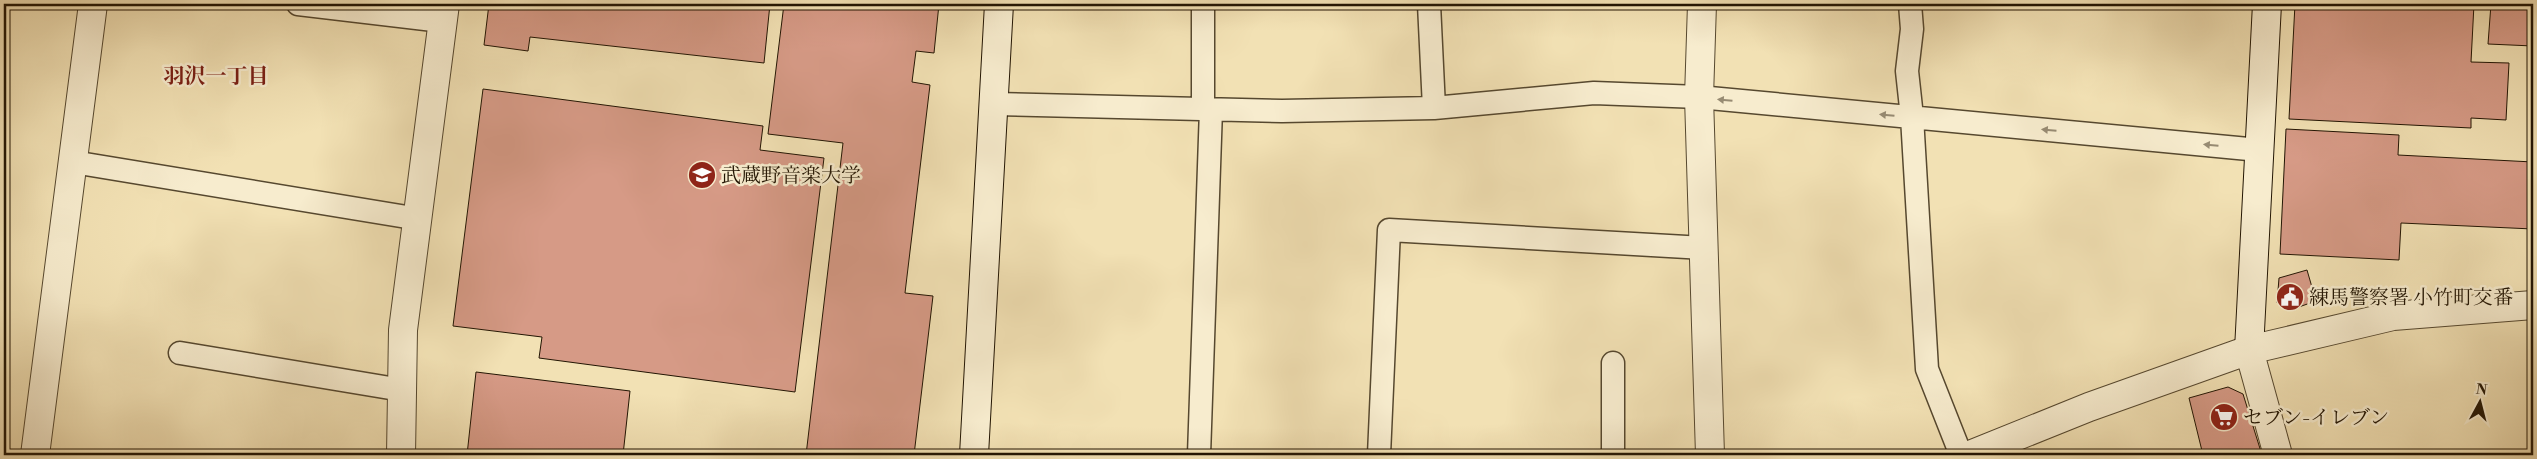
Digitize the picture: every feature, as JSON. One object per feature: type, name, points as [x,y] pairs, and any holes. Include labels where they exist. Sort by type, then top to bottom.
[{"type":"street","points":[[35,455],[93,4]]},
{"type":"street","points":[[974,455],[999,4]]},
{"type":"street","points":[[1702,4],[1699,97],[1710,455]]},
{"type":"street","points":[[2267,4],[2249,350],[2278,455]]},
{"type":"street","points":[[401,455],[403,330],[419,219],[443,13]]},
{"type":"street","points":[[1970,455],[2089,407],[2249,350],[2393,316],[2533,305]]},
{"type":"lane","points":[[298,4],[443,13]]},
{"type":"lane","points":[[1199,455],[1207,109],[1203,4]]},
{"type":"lane","points":[[1429,4],[1434,108]]},
{"type":"lane","points":[[1910,4],[1912,29],[1907,71],[1912,117],[1928,369],[1961,455]]},
{"type":"lane","points":[[994,104],[1282,111],[1434,108],[1594,93],[1699,97],[2259,150]]},
{"type":"lane","points":[[72,162],[419,219]]},
{"type":"lane","points":[[1379,455],[1389,230],[1704,248]]},
{"type":"lane","points":[[180,353],[402,390]]},
{"type":"lane","points":[[1613,363],[1613,455]]},
{"type":"building","points":[[489,4],[770,4],[764,63],[530,37],[528,51],[484,45]]},
{"type":"building","points":[[784,4],[939,4],[934,53],[916,51],[912,82],[930,85],[905,293],[933,296],[914,455],[806,455],[843,143],[768,134]]},
{"type":"building","points":[[2295,4],[2474,4],[2471,62],[2509,63],[2506,120],[2471,118],[2471,128],[2289,119]]},
{"type":"building","points":[[2491,4],[2533,4],[2533,46],[2488,44]]},
{"type":"building","points":[[483,89],[763,126],[760,150],[824,158],[795,392],[539,358],[542,337],[453,326]]},
{"type":"building","points":[[2286,129],[2399,135],[2398,155],[2533,162],[2533,229],[2401,223],[2399,260],[2280,254]]},
{"type":"building","points":[[2307,270],[2316,301],[2293,309],[2277,303],[2279,278]]},
{"type":"building","points":[[476,372],[630,391],[623,455],[467,455]]},
{"type":"building","points":[[2228,387],[2243,394],[2262,455],[2203,455],[2189,398]]},
{"type":"place","name":"武蔵野音楽大学","points":[[702,175]]},
{"type":"place","name":"練馬警察署 小竹町交番","points":[[2290,297]]},
{"type":"place","name":"セブン-イレブン","points":[[2224,417]]},
{"type":"district","name":"羽沢一丁目","points":[[216,76]]}]
